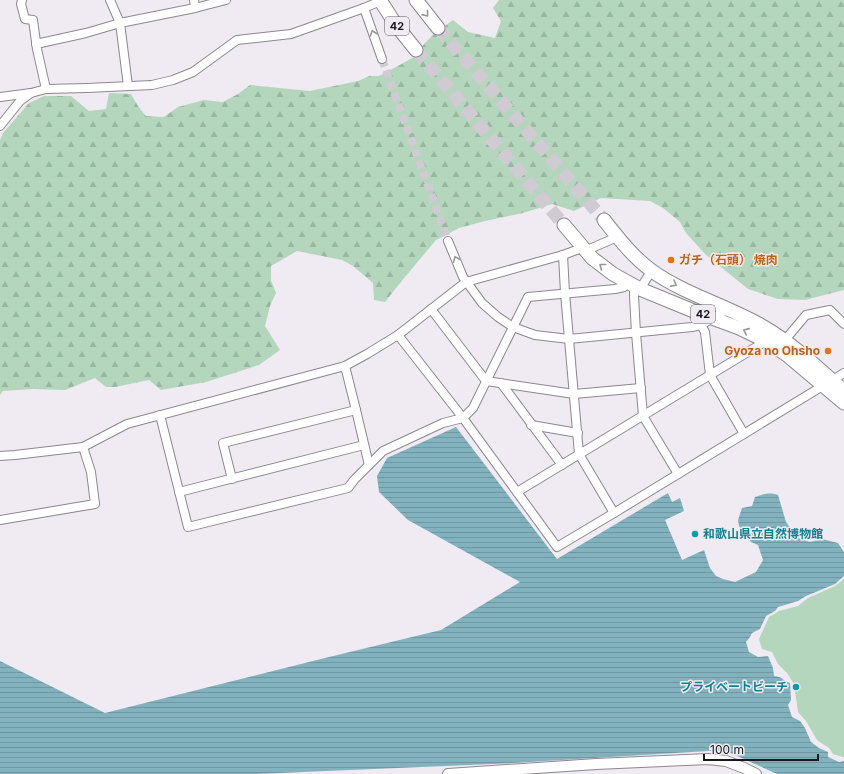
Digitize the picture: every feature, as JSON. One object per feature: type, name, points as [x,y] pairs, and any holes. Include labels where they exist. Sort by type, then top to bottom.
[{"type":"highway","name":"42","points":[[381,0],[396,25],[416,50]]},
{"type":"highway","name":"42","points":[[416,0],[438,28]]},
{"type":"highway","name":"42","points":[[604,220],[617,237],[635,256],[667,280],[683,289],[763,326],[785,340],[828,383],[844,403]]},
{"type":"highway","name":"42","points":[[564,225],[584,249],[601,266],[613,274],[634,286],[744,330],[766,341],[828,383],[844,391]]},
{"type":"street","points":[[22,0],[25,19],[33,20],[36,44],[46,89]]},
{"type":"street","points":[[110,0],[120,23],[128,86]]},
{"type":"street","points":[[0,97],[32,93],[46,89],[152,85],[173,80],[193,72],[237,40],[291,34],[364,8],[381,0]]},
{"type":"street","points":[[36,44],[86,33],[194,4],[222,1]]},
{"type":"street","points":[[364,8],[382,59]]},
{"type":"street","points":[[0,126],[20,101],[32,93]]},
{"type":"street","points":[[0,456],[83,447],[127,424],[345,366],[398,335],[431,309],[465,279],[563,255],[617,237]]},
{"type":"street","points":[[448,242],[465,279],[482,303],[498,317],[513,327],[535,335],[569,340],[692,327],[701,325],[728,309]]},
{"type":"street","points":[[563,255],[579,454],[614,513]]},
{"type":"street","points":[[160,415],[188,527],[348,488],[383,451],[443,423],[463,418],[473,408],[528,297],[634,286],[652,270]]},
{"type":"street","points":[[634,286],[636,333],[643,416],[678,474]]},
{"type":"street","points":[[431,309],[486,381],[574,394],[641,388]]},
{"type":"street","points":[[785,340],[806,315],[830,310],[844,324]]},
{"type":"street","points":[[701,325],[704,332],[710,375],[744,434]]},
{"type":"street","points":[[398,335],[463,418],[557,547],[844,373]]},
{"type":"street","points":[[517,492],[766,341]]},
{"type":"street","points":[[345,366],[369,465]]},
{"type":"street","points":[[501,383],[562,465]]},
{"type":"street","points":[[232,479],[223,443],[356,410]]},
{"type":"street","points":[[531,425],[578,433]]},
{"type":"street","points":[[179,492],[364,445]]},
{"type":"street","points":[[0,520],[95,504],[91,472],[83,447]]},
{"type":"street","points":[[448,774],[596,764],[708,759],[726,762],[756,774]]},
{"type":"green space","points":[[499,0],[844,0],[844,290],[805,300],[778,299],[748,289],[706,255],[686,233],[680,222],[663,208],[650,201],[601,198],[574,211],[552,204],[523,213],[459,228],[436,240],[385,302],[374,300],[373,283],[353,266],[342,260],[297,251],[271,266],[271,280],[276,293],[270,306],[265,326],[280,350],[259,365],[206,382],[161,390],[149,380],[115,387],[106,387],[95,378],[65,390],[32,389],[3,391],[0,395],[0,140],[3,133],[29,103],[44,96],[71,96],[89,111],[106,109],[109,93],[131,94],[146,116],[164,117],[178,107],[204,100],[223,102],[238,94],[250,85],[310,91],[358,81],[369,76],[379,76],[414,57],[434,34],[453,20],[468,32],[495,38],[501,21],[493,8]]},
{"type":"green space","points":[[844,579],[843,757],[833,754],[829,748],[817,740],[806,721],[798,712],[794,684],[787,673],[778,664],[772,652],[762,649],[759,639],[769,617],[779,611],[798,606],[808,598],[835,586]]},
{"type":"water","points":[[456,427],[557,559],[668,493],[672,502],[680,498],[684,511],[665,520],[682,560],[704,550],[710,568],[716,576],[723,579],[735,582],[756,572],[763,560],[758,545],[751,542],[739,526],[738,520],[742,508],[752,506],[755,497],[761,495],[778,495],[786,522],[798,538],[810,542],[822,539],[838,543],[844,552],[844,576],[835,584],[806,596],[798,601],[778,607],[775,611],[766,616],[760,629],[752,633],[746,642],[749,652],[758,657],[768,656],[773,668],[774,676],[790,683],[791,700],[788,705],[792,717],[800,721],[811,742],[828,752],[828,757],[839,762],[844,761],[844,774],[777,774],[724,750],[513,763],[256,774],[0,774],[0,661],[105,713],[441,630],[520,582],[408,520],[379,492],[377,476],[387,458]]},
{"type":"tunnel","points":[[438,28],[604,220]]},
{"type":"tunnel","points":[[416,50],[564,225]]},
{"type":"tunnel","points":[[382,59],[448,241]]},
{"type":"place","name":"ガチ（石頭） 焼肉","points":[[671,260]]},
{"type":"place","name":"Gyoza no Ohsho","points":[[828,351]]},
{"type":"place","name":"和歌山県立自然博物館","points":[[695,534]]},
{"type":"place","name":"プライベートビーチ","points":[[796,687]]}]
